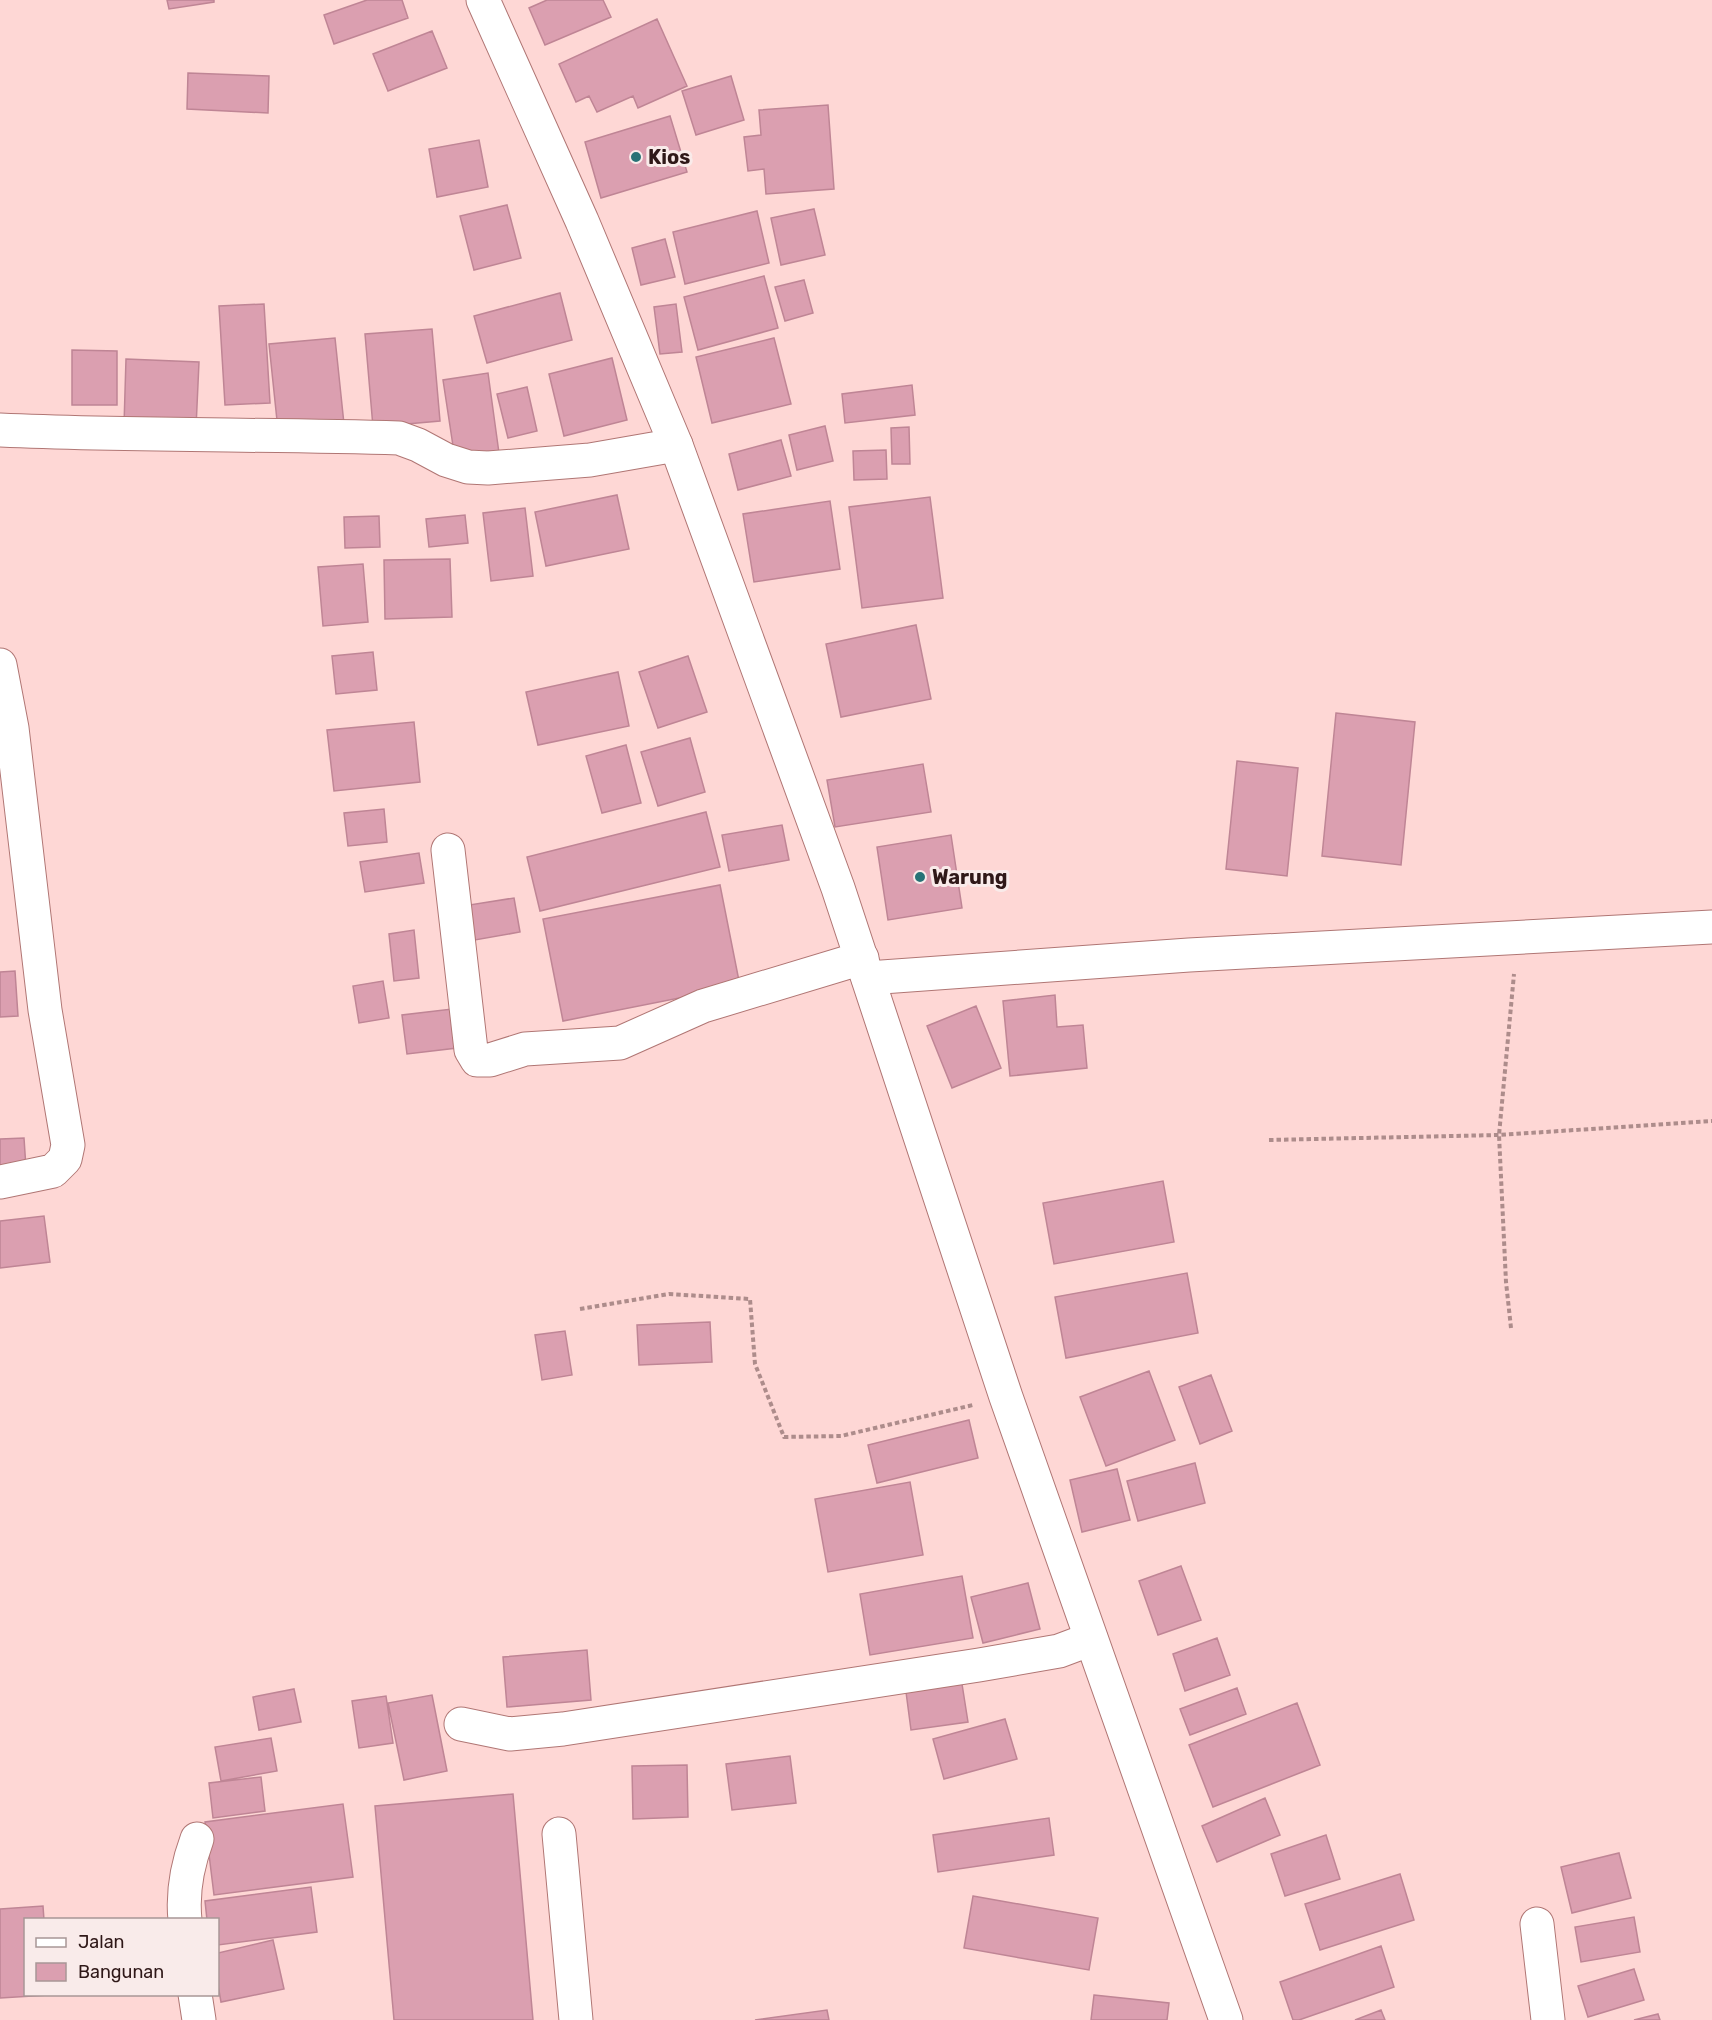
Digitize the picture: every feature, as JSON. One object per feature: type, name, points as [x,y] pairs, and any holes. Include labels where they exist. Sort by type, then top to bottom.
[{"type":"street","points":[[483,0],[582,221],[676,445],[838,888],[849,967],[906,1099],[1006,1397],[1076,1645],[1226,2020]]},
{"type":"street","points":[[0,430],[103,435],[267,434],[399,438],[446,460],[488,468],[590,460],[676,445]]},
{"type":"street","points":[[0,665],[12,728],[45,1010],[68,1146],[65,1159],[53,1171],[0,1182]]},
{"type":"street","points":[[448,850],[471,1050],[477,1060],[490,1060],[525,1049],[620,1043],[703,1006],[849,967],[1190,955],[1712,927]]},
{"type":"street","points":[[461,1724],[510,1734],[563,1729],[979,1665],[1076,1645]]},
{"type":"street","points":[[559,1834],[576,2020]]},
{"type":"street","points":[[185,1918],[183,1902],[188,1865],[197,1839]]},
{"type":"street","points":[[1537,1924],[1548,2020]]},
{"type":"street","points":[[195,1996],[199,2020]]},
{"type":"path","points":[[1511,1328],[1506,1282],[1500,1135],[1517,937]]},
{"type":"path","points":[[1269,1140],[1500,1135],[1712,1121]]},
{"type":"path","points":[[580,1309],[669,1294],[750,1299],[755,1364],[784,1437],[842,1436],[1006,1397]]},
{"type":"building","points":[[167,0],[214,0],[214,2],[169,9]]},
{"type":"building","points":[[367,0],[402,0],[408,18],[334,44],[324,15]]},
{"type":"building","points":[[547,0],[603,0],[611,17],[545,45],[529,8]]},
{"type":"building","points":[[657,19],[687,86],[638,108],[633,96],[597,112],[589,96],[576,102],[559,64]]},
{"type":"building","points":[[432,31],[447,68],[388,91],[373,54]]},
{"type":"building","points":[[188,73],[269,76],[268,113],[187,109]]},
{"type":"building","points":[[731,76],[744,120],[696,135],[682,91]]},
{"type":"building","points":[[828,105],[834,189],[766,194],[764,169],[748,171],[744,137],[761,135],[759,110]]},
{"type":"building","name":"Kios","points":[[670,116],[687,172],[601,198],[585,142]]},
{"type":"building","points":[[479,140],[488,187],[437,197],[429,149]]},
{"type":"building","points":[[507,205],[521,258],[474,270],[460,216]]},
{"type":"building","points":[[814,209],[825,255],[781,265],[771,218]]},
{"type":"building","points":[[757,211],[769,263],[685,284],[673,232]]},
{"type":"building","points":[[665,239],[675,277],[641,285],[632,248]]},
{"type":"building","points":[[764,276],[778,328],[698,350],[684,297]]},
{"type":"building","points":[[804,280],[813,313],[785,321],[775,287]]},
{"type":"building","points":[[560,293],[572,340],[487,363],[474,316]]},
{"type":"building","points":[[264,304],[270,403],[225,405],[219,306]]},
{"type":"building","points":[[676,304],[682,352],[660,354],[654,307]]},
{"type":"building","points":[[432,329],[440,421],[373,427],[365,334]]},
{"type":"building","points":[[335,338],[344,424],[278,430],[269,344]]},
{"type":"building","points":[[774,338],[791,404],[712,423],[696,357]]},
{"type":"building","points":[[72,350],[117,351],[117,405],[72,405]]},
{"type":"building","points":[[612,358],[627,420],[564,436],[549,374]]},
{"type":"building","points":[[126,359],[199,362],[196,428],[124,425]]},
{"type":"building","points":[[488,373],[499,453],[455,459],[443,380]]},
{"type":"building","points":[[912,385],[915,415],[845,423],[842,394]]},
{"type":"building","points":[[527,387],[537,431],[508,438],[497,394]]},
{"type":"building","points":[[825,426],[833,461],[797,470],[789,435]]},
{"type":"building","points":[[909,427],[910,464],[892,464],[891,428]]},
{"type":"building","points":[[781,440],[791,476],[738,490],[729,454]]},
{"type":"building","points":[[886,450],[887,479],[854,480],[853,451]]},
{"type":"building","points":[[617,495],[629,549],[546,566],[535,512]]},
{"type":"building","points":[[930,497],[943,598],[862,608],[849,507]]},
{"type":"building","points":[[830,501],[840,569],[754,582],[743,514]]},
{"type":"building","points":[[525,508],[533,576],[491,581],[483,513]]},
{"type":"building","points":[[465,515],[468,543],[429,547],[426,519]]},
{"type":"building","points":[[379,516],[380,547],[345,548],[344,517]]},
{"type":"building","points":[[450,559],[452,617],[385,619],[384,560]]},
{"type":"building","points":[[363,564],[368,622],[323,626],[318,567]]},
{"type":"building","points":[[916,625],[931,699],[841,717],[826,644]]},
{"type":"building","points":[[373,652],[377,690],[336,694],[332,656]]},
{"type":"building","points":[[688,656],[707,712],[658,728],[639,672]]},
{"type":"building","points":[[618,672],[629,726],[538,745],[526,692]]},
{"type":"building","points":[[1336,713],[1415,722],[1401,865],[1322,856]]},
{"type":"building","points":[[414,722],[420,782],[334,791],[327,730]]},
{"type":"building","points":[[690,738],[705,792],[658,806],[641,752]]},
{"type":"building","points":[[626,745],[641,803],[602,813],[586,756]]},
{"type":"building","points":[[1237,761],[1298,768],[1287,876],[1226,869]]},
{"type":"building","points":[[923,764],[931,812],[835,827],[827,780]]},
{"type":"building","points":[[384,809],[387,842],[348,846],[344,813]]},
{"type":"building","points":[[706,812],[720,867],[540,911],[527,857]]},
{"type":"building","points":[[782,825],[789,860],[729,871],[722,835]]},
{"type":"building","name":"Warung","points":[[951,835],[962,908],[888,920],[877,847]]},
{"type":"building","points":[[419,853],[424,883],[365,892],[360,862]]},
{"type":"building","points":[[720,885],[740,986],[563,1021],[543,919]]},
{"type":"building","points":[[514,898],[520,932],[475,940],[469,905]]},
{"type":"building","points":[[414,930],[419,978],[394,981],[389,934]]},
{"type":"building","points":[[15,971],[18,1016],[0,1017],[0,972]]},
{"type":"building","points":[[383,981],[389,1018],[359,1023],[353,986]]},
{"type":"building","points":[[1055,995],[1057,1027],[1083,1025],[1087,1068],[1010,1076],[1003,1001]]},
{"type":"building","points":[[976,1006],[1001,1068],[952,1088],[927,1026]]},
{"type":"building","points":[[452,1009],[457,1048],[407,1054],[402,1015]]},
{"type":"building","points":[[24,1138],[26,1168],[0,1169],[0,1139]]},
{"type":"building","points":[[1163,1181],[1174,1242],[1054,1264],[1043,1203]]},
{"type":"building","points":[[44,1216],[50,1262],[0,1268],[0,1221]]},
{"type":"building","points":[[1187,1273],[1198,1333],[1066,1358],[1055,1297]]},
{"type":"building","points":[[710,1322],[712,1362],[639,1365],[637,1325]]},
{"type":"building","points":[[565,1331],[572,1375],[542,1380],[535,1335]]},
{"type":"building","points":[[1149,1371],[1175,1440],[1106,1466],[1080,1397]]},
{"type":"building","points":[[1211,1375],[1232,1431],[1200,1444],[1179,1387]]},
{"type":"building","points":[[969,1420],[978,1458],[877,1483],[868,1445]]},
{"type":"building","points":[[1195,1463],[1205,1503],[1138,1521],[1127,1481]]},
{"type":"building","points":[[1117,1469],[1130,1520],[1082,1532],[1070,1480]]},
{"type":"building","points":[[910,1482],[923,1555],[828,1572],[815,1499]]},
{"type":"building","points":[[1181,1566],[1201,1620],[1158,1635],[1139,1581]]},
{"type":"building","points":[[962,1576],[973,1638],[870,1655],[860,1594]]},
{"type":"building","points":[[1028,1583],[1040,1629],[983,1643],[971,1597]]},
{"type":"building","points":[[1217,1638],[1230,1675],[1185,1691],[1173,1654]]},
{"type":"building","points":[[587,1650],[591,1700],[507,1707],[503,1657]]},
{"type":"building","points":[[962,1684],[968,1722],[911,1730],[906,1692]]},
{"type":"building","points":[[1237,1688],[1246,1714],[1190,1735],[1180,1709]]},
{"type":"building","points":[[294,1689],[301,1722],[259,1730],[253,1697]]},
{"type":"building","points":[[432,1695],[447,1771],[404,1780],[388,1703]]},
{"type":"building","points":[[386,1696],[393,1743],[359,1748],[352,1701]]},
{"type":"building","points":[[1297,1703],[1320,1765],[1213,1807],[1189,1745]]},
{"type":"building","points":[[1005,1719],[1017,1759],[944,1779],[933,1739]]},
{"type":"building","points":[[271,1738],[277,1771],[221,1781],[215,1747]]},
{"type":"building","points":[[790,1756],[796,1803],[732,1810],[726,1764]]},
{"type":"building","points":[[687,1765],[688,1817],[633,1819],[632,1766]]},
{"type":"building","points":[[261,1777],[265,1811],[213,1818],[209,1783]]},
{"type":"building","points":[[513,1794],[533,2020],[394,2020],[375,1806]]},
{"type":"building","points":[[1265,1798],[1280,1835],[1217,1862],[1202,1826]]},
{"type":"building","points":[[343,1804],[353,1877],[214,1895],[205,1822]]},
{"type":"building","points":[[1049,1818],[1054,1855],[938,1872],[933,1835]]},
{"type":"building","points":[[1326,1835],[1340,1879],[1285,1896],[1271,1854]]},
{"type":"building","points":[[1619,1853],[1631,1898],[1572,1913],[1561,1867]]},
{"type":"building","points":[[1400,1874],[1414,1920],[1320,1950],[1305,1904]]},
{"type":"building","points":[[311,1887],[317,1932],[219,1945],[219,1918],[207,1918],[205,1901]]},
{"type":"building","points":[[973,1896],[1098,1918],[1089,1970],[964,1948]]},
{"type":"building","points":[[43,1906],[44,1918],[24,1918],[24,1996],[33,1996],[0,1998],[0,1909]]},
{"type":"building","points":[[1634,1917],[1640,1952],[1581,1962],[1575,1927]]},
{"type":"building","points":[[273,1940],[284,1989],[221,2002],[219,1953]]},
{"type":"building","points":[[1381,1946],[1394,1987],[1299,2020],[1293,2020],[1280,1982]]},
{"type":"building","points":[[1634,1969],[1644,2000],[1588,2017],[1578,1986]]},
{"type":"building","points":[[1094,1995],[1169,2003],[1167,2020],[1091,2020]]},
{"type":"building","points":[[827,2010],[829,2020],[755,2020]]},
{"type":"building","points":[[1381,2010],[1385,2020],[1355,2020]]},
{"type":"building","points":[[1658,2014],[1660,2020],[1634,2020]]},
{"type":"place","name":"Kios","points":[[636,157]]},
{"type":"place","name":"Warung","points":[[920,877]]}]
